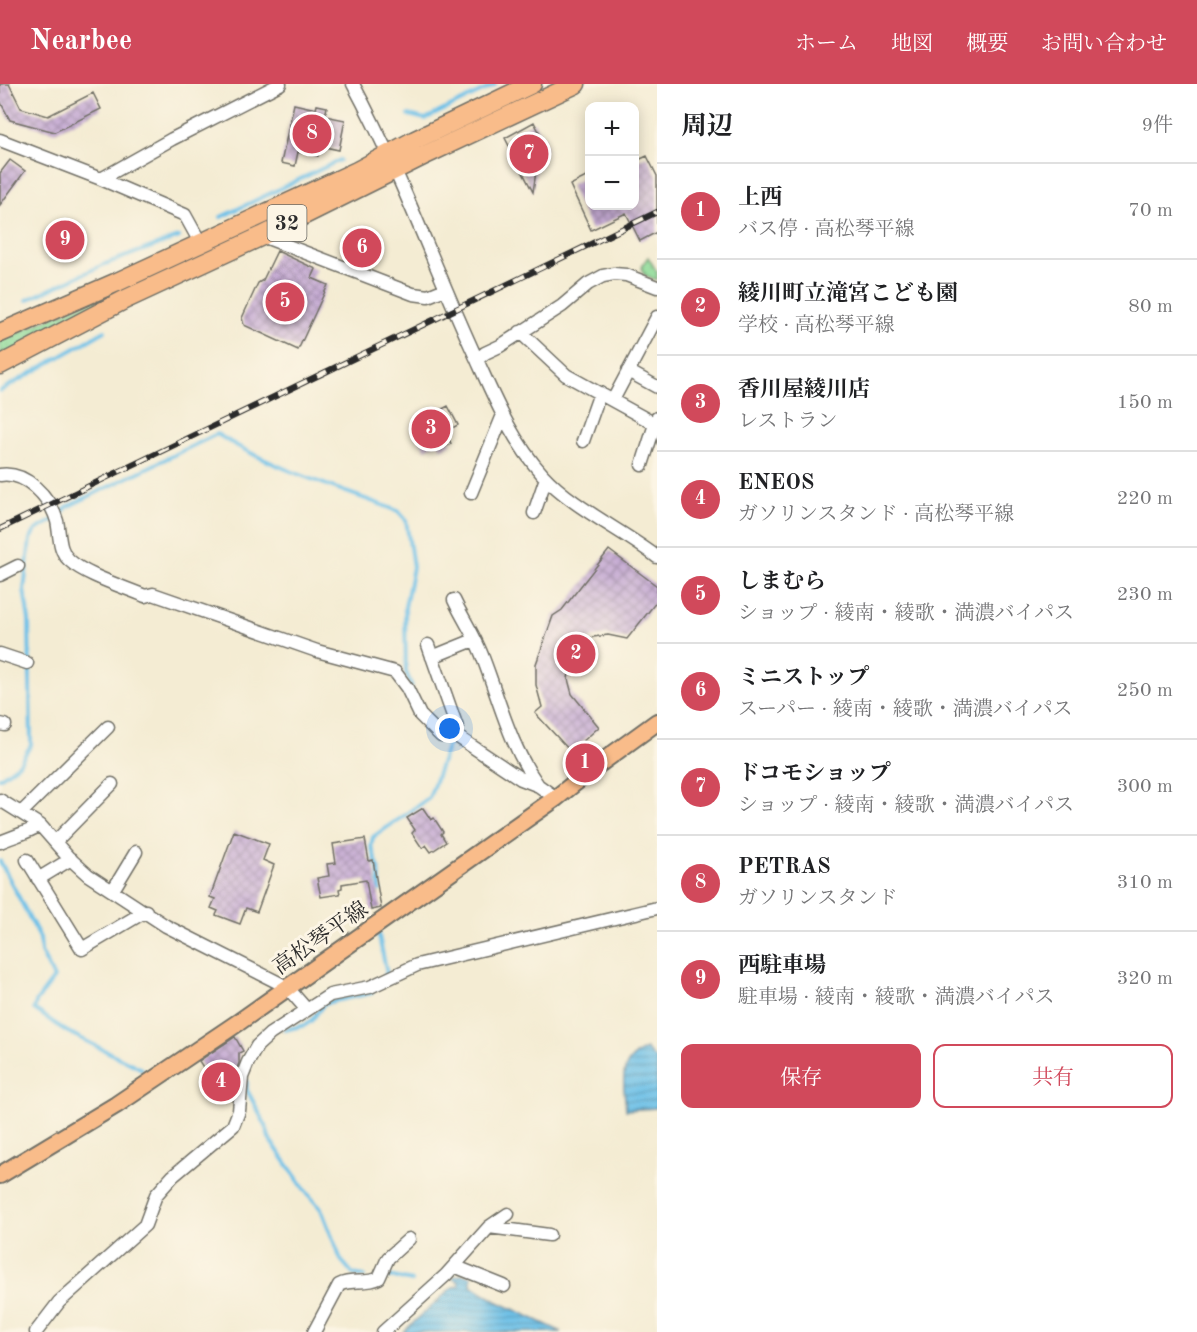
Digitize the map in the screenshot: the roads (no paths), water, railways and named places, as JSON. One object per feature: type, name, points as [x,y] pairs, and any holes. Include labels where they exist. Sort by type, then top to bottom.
[{"type":"highway","name":"32","points":[[0,364],[124,300],[262,236],[532,84]]},
{"type":"highway","name":"32","points":[[0,333],[201,244],[357,171],[391,163],[576,84]]},
{"type":"main road","name":"高松琴平線","points":[[0,1175],[116,1105],[556,798],[657,722]]},
{"type":"street","points":[[101,179],[172,139],[280,84]]},
{"type":"street","points":[[353,84],[391,163],[477,360],[503,415],[529,457],[546,478],[566,495],[657,556]]},
{"type":"street","points":[[0,140],[101,179],[185,215],[201,244]]},
{"type":"street","points":[[262,236],[414,294],[428,296],[445,288]]},
{"type":"street","points":[[477,360],[603,276],[626,275],[657,287]]},
{"type":"street","points":[[613,400],[657,317]]},
{"type":"street","points":[[520,333],[566,375],[656,422],[642,465]]},
{"type":"street","points":[[628,371],[657,387]]},
{"type":"street","points":[[583,441],[600,393]]},
{"type":"street","points":[[471,493],[503,415]]},
{"type":"street","points":[[0,476],[9,474],[25,479],[45,496],[56,519],[63,551],[69,560],[84,570],[145,596],[153,594],[317,651],[395,672],[407,688],[425,722],[441,736],[455,735],[521,779],[539,786],[556,798]]},
{"type":"street","points":[[534,513],[546,478]]},
{"type":"street","points":[[0,575],[18,566]]},
{"type":"street","points":[[454,600],[483,655],[508,732],[526,768],[539,786]]},
{"type":"street","points":[[455,735],[457,727],[430,651],[474,639]]},
{"type":"street","points":[[0,654],[27,663]]},
{"type":"street","points":[[21,813],[108,727]]},
{"type":"street","points":[[55,842],[112,784]]},
{"type":"street","points":[[0,800],[40,825],[88,875],[166,926],[287,987],[306,1010]]},
{"type":"street","points":[[0,842],[40,825]]},
{"type":"street","points":[[113,890],[136,852]]},
{"type":"street","points":[[39,879],[71,859]]},
{"type":"street","points":[[27,860],[82,949],[146,911]]},
{"type":"street","points":[[36,1332],[59,1302],[145,1225],[156,1196],[173,1176],[233,1126],[239,1111],[242,1077],[252,1054],[270,1034],[330,996],[370,987],[417,965],[657,908]]},
{"type":"street","points":[[383,1332],[454,1266],[489,1227],[508,1214]]},
{"type":"street","points":[[489,1227],[549,1235]]},
{"type":"street","points":[[314,1332],[339,1285],[347,1281],[371,1282],[379,1278],[388,1258],[409,1239]]},
{"type":"street","points":[[454,1266],[504,1286]]},
{"type":"water","points":[[646,1049],[657,1061],[657,1108],[626,1110],[624,1074],[626,1067],[636,1054]]},
{"type":"water","points":[[471,1276],[471,1285],[496,1301],[562,1332],[403,1332],[453,1287],[459,1286],[459,1282],[452,1277]]},
{"type":"waterway","points":[[409,115],[425,119],[495,85]]},
{"type":"waterway","points":[[221,217],[340,160]]},
{"type":"waterway","points":[[27,300],[105,264],[179,237]]},
{"type":"waterway","points":[[0,391],[105,331]]},
{"type":"waterway","points":[[0,778],[19,764],[31,745],[29,620],[24,590],[30,539],[36,530],[60,516],[67,507],[217,434],[283,468],[398,511],[406,520],[413,567],[405,607],[406,672],[412,686]]},
{"type":"waterway","points":[[380,890],[379,869],[371,846],[373,837],[429,798],[449,742]]},
{"type":"waterway","points":[[0,861],[40,938],[41,952],[54,978],[36,1002],[34,1009],[66,1031],[142,1069]]},
{"type":"waterway","points":[[378,932],[387,974],[385,975]]},
{"type":"waterway","points":[[285,1030],[305,1025],[312,1020],[323,1005],[372,993],[371,991]]},
{"type":"waterway","points":[[247,1082],[247,1090],[266,1126],[269,1138],[307,1193],[321,1209],[341,1260],[353,1274],[364,1276]]},
{"type":"waterway","points":[[388,1276],[412,1281]]},
{"type":"railway","points":[[0,529],[657,212]]},
{"type":"place","name":"PETRAS","points":[[312,134]]},
{"type":"place","name":"ドコモショップ","points":[[529,154]]},
{"type":"place","name":"西駐車場","points":[[65,240]]},
{"type":"place","name":"ミニストップ","points":[[362,248]]},
{"type":"place","name":"しまむら","points":[[285,302]]},
{"type":"place","name":"香川屋綾川店","points":[[431,429]]},
{"type":"place","name":"綾川町立滝宮こども園","points":[[576,654]]},
{"type":"place","name":"上西","points":[[585,763]]},
{"type":"place","name":"ENEOS","points":[[221,1082]]}]
